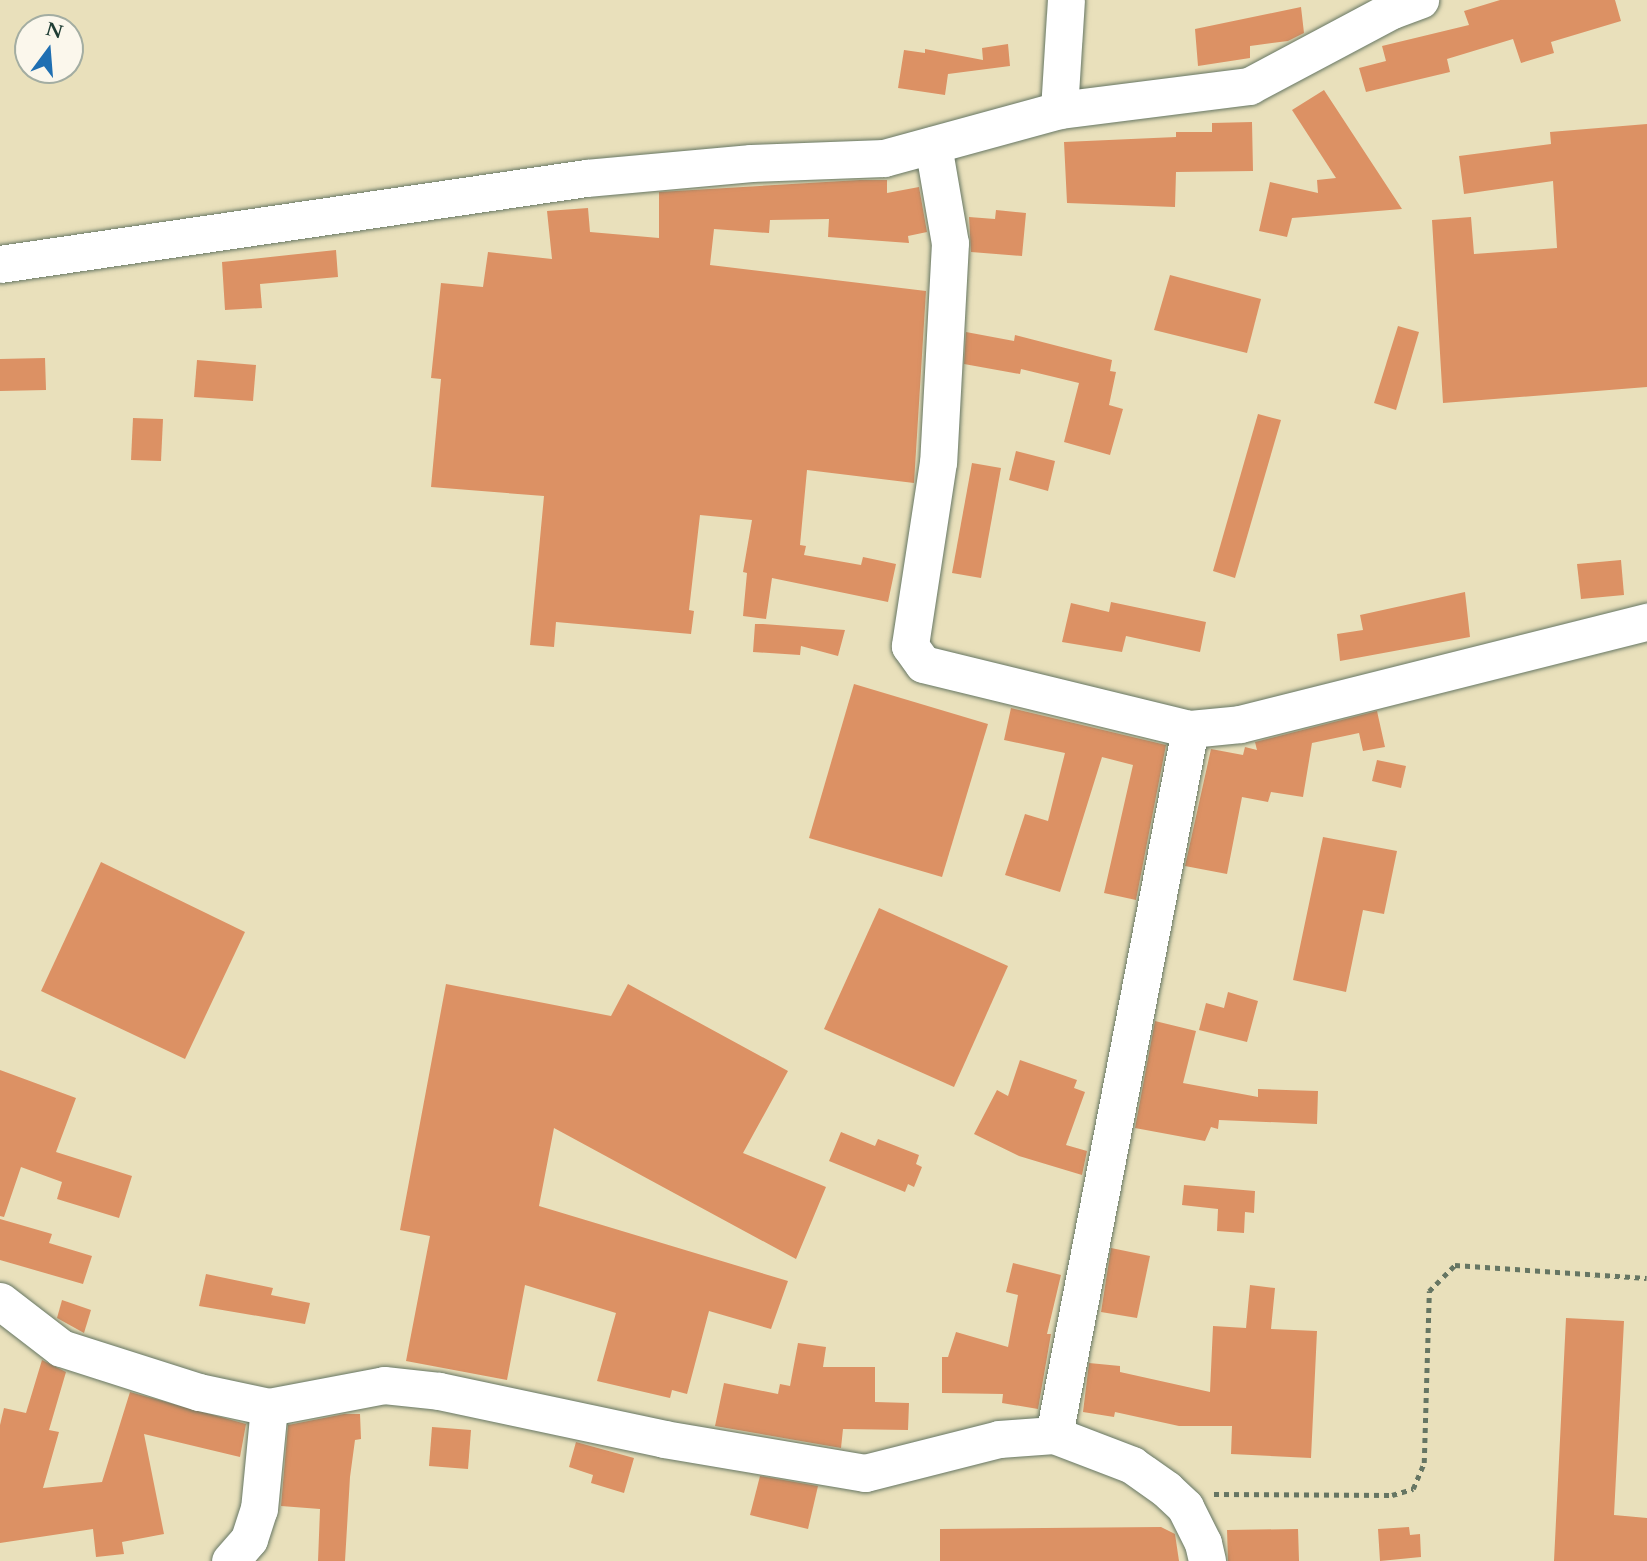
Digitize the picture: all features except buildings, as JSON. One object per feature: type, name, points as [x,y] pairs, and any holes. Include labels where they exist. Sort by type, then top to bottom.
[{"type":"street","points":[[1059,110],[1066,0]]},
{"type":"street","points":[[0,264],[586,178],[737,163],[884,158],[1059,110],[1249,86],[1392,10],[1420,0]]},
{"type":"street","points":[[933,145],[950,243],[939,462],[910,646],[923,664],[1190,729],[1240,724],[1647,622]]},
{"type":"street","points":[[1054,1435],[1190,729]]},
{"type":"street","points":[[0,1301],[61,1349],[199,1392],[269,1407],[384,1385],[412,1388],[664,1439],[865,1473],[999,1439],[1054,1435],[1132,1465],[1185,1507],[1203,1543],[1207,1561]]},
{"type":"street","points":[[230,1561],[249,1539],[259,1509],[269,1407]]},
{"type":"path","points":[[1185,1507],[1217,1493],[1392,1494],[1413,1489],[1424,1463],[1429,1291],[1455,1265],[1647,1278]]}]
